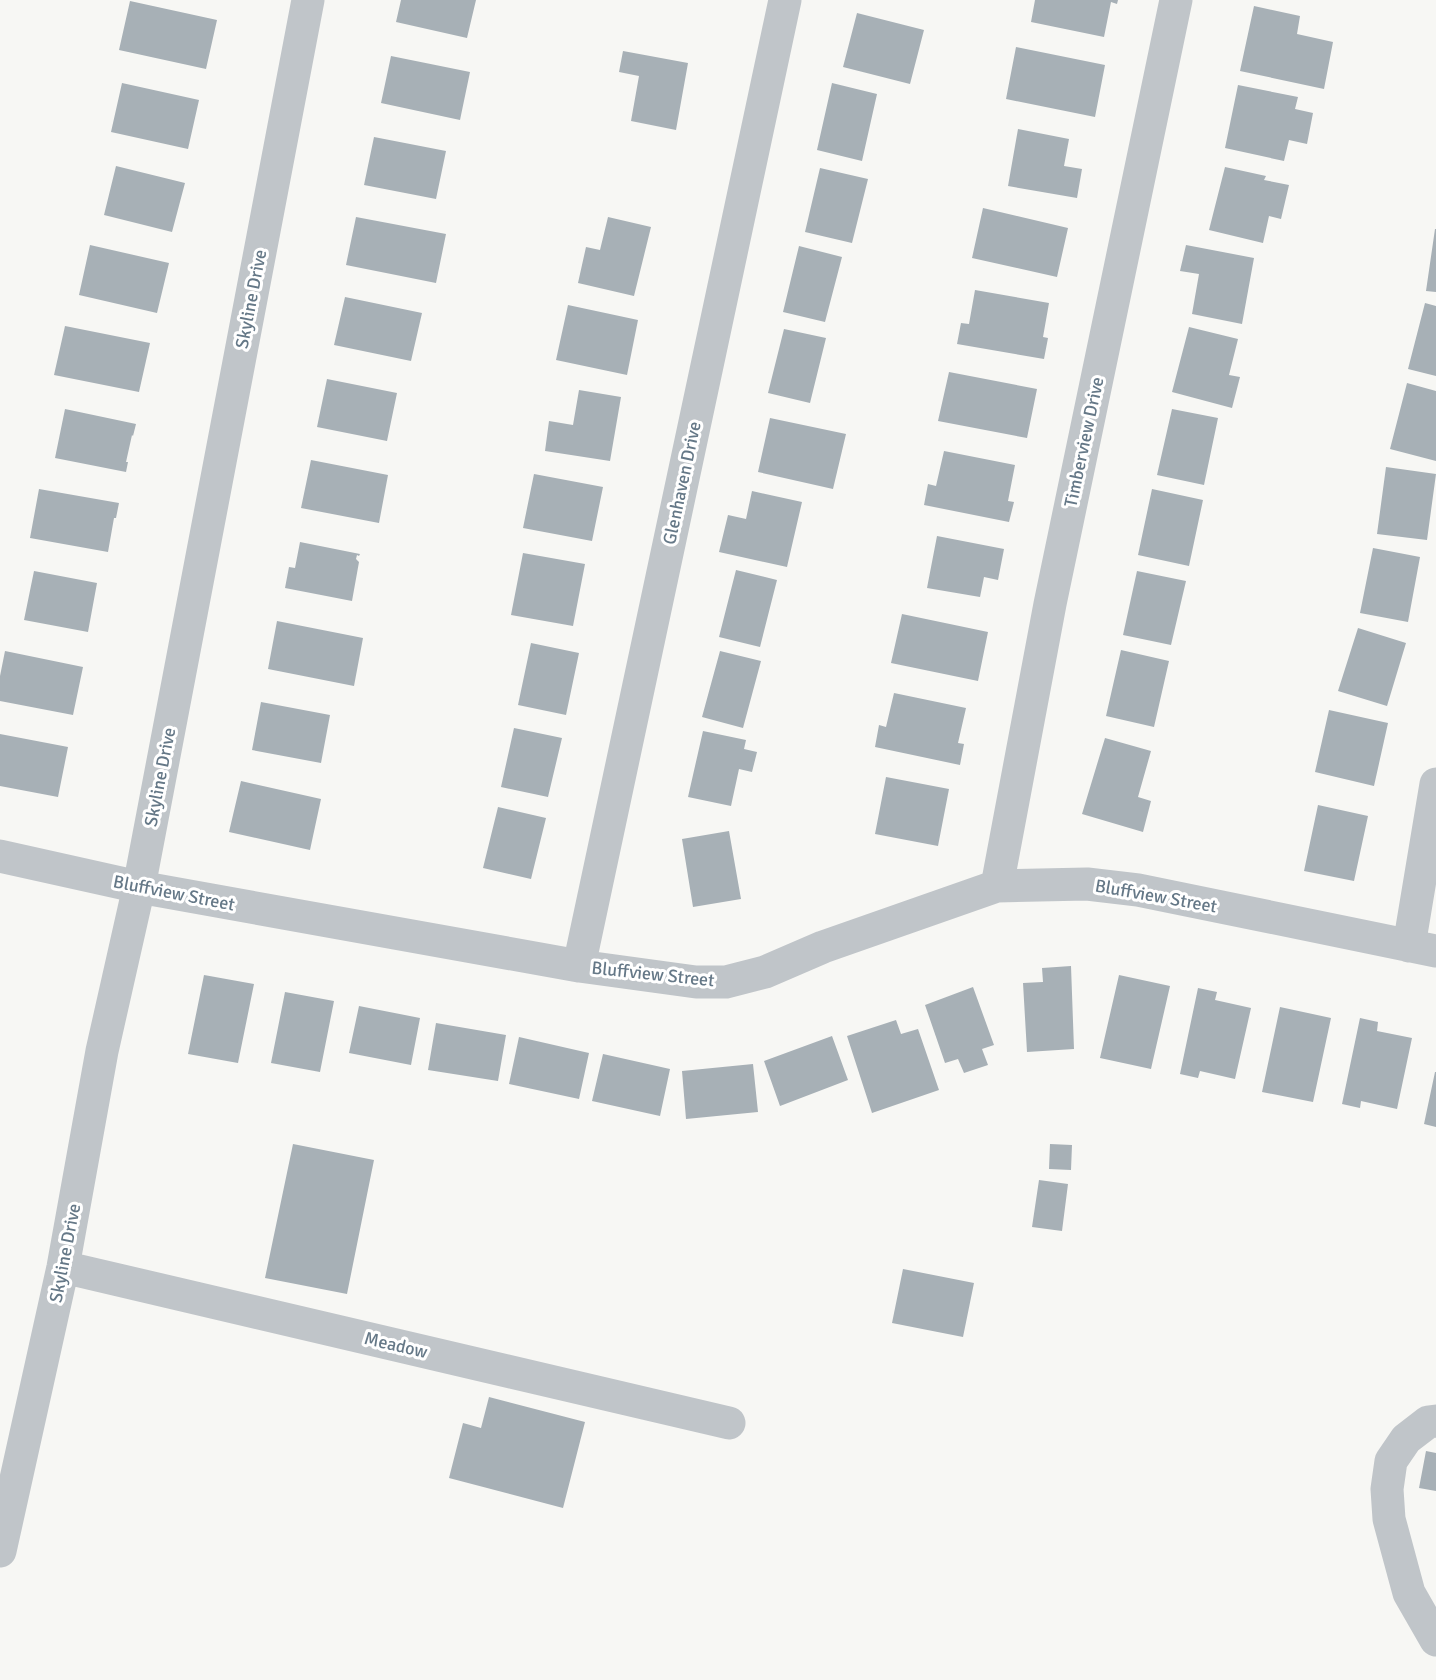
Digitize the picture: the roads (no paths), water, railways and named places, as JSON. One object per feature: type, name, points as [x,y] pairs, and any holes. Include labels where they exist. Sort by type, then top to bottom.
[{"type":"street","name":"Skyline Drive","points":[[0,1551],[63,1267],[102,1051],[139,887],[308,0]]},
{"type":"street","name":"Glenhaven Drive","points":[[579,966],[785,0]]},
{"type":"street","name":"Timberview Drive","points":[[997,886],[1050,603],[1176,0]]},
{"type":"street","points":[[1422,949],[1436,784]]},
{"type":"street","name":"Bluffview Street","points":[[0,856],[139,887],[579,966],[696,982],[726,982],[765,972],[824,947],[997,886],[1087,884],[1138,890],[1422,949]]},
{"type":"street","name":"Meadow","points":[[63,1267],[729,1423]]},
{"type":"street","points":[[1436,1421],[1428,1422],[1406,1439],[1391,1461],[1387,1490],[1389,1519],[1409,1593],[1436,1641]]}]
